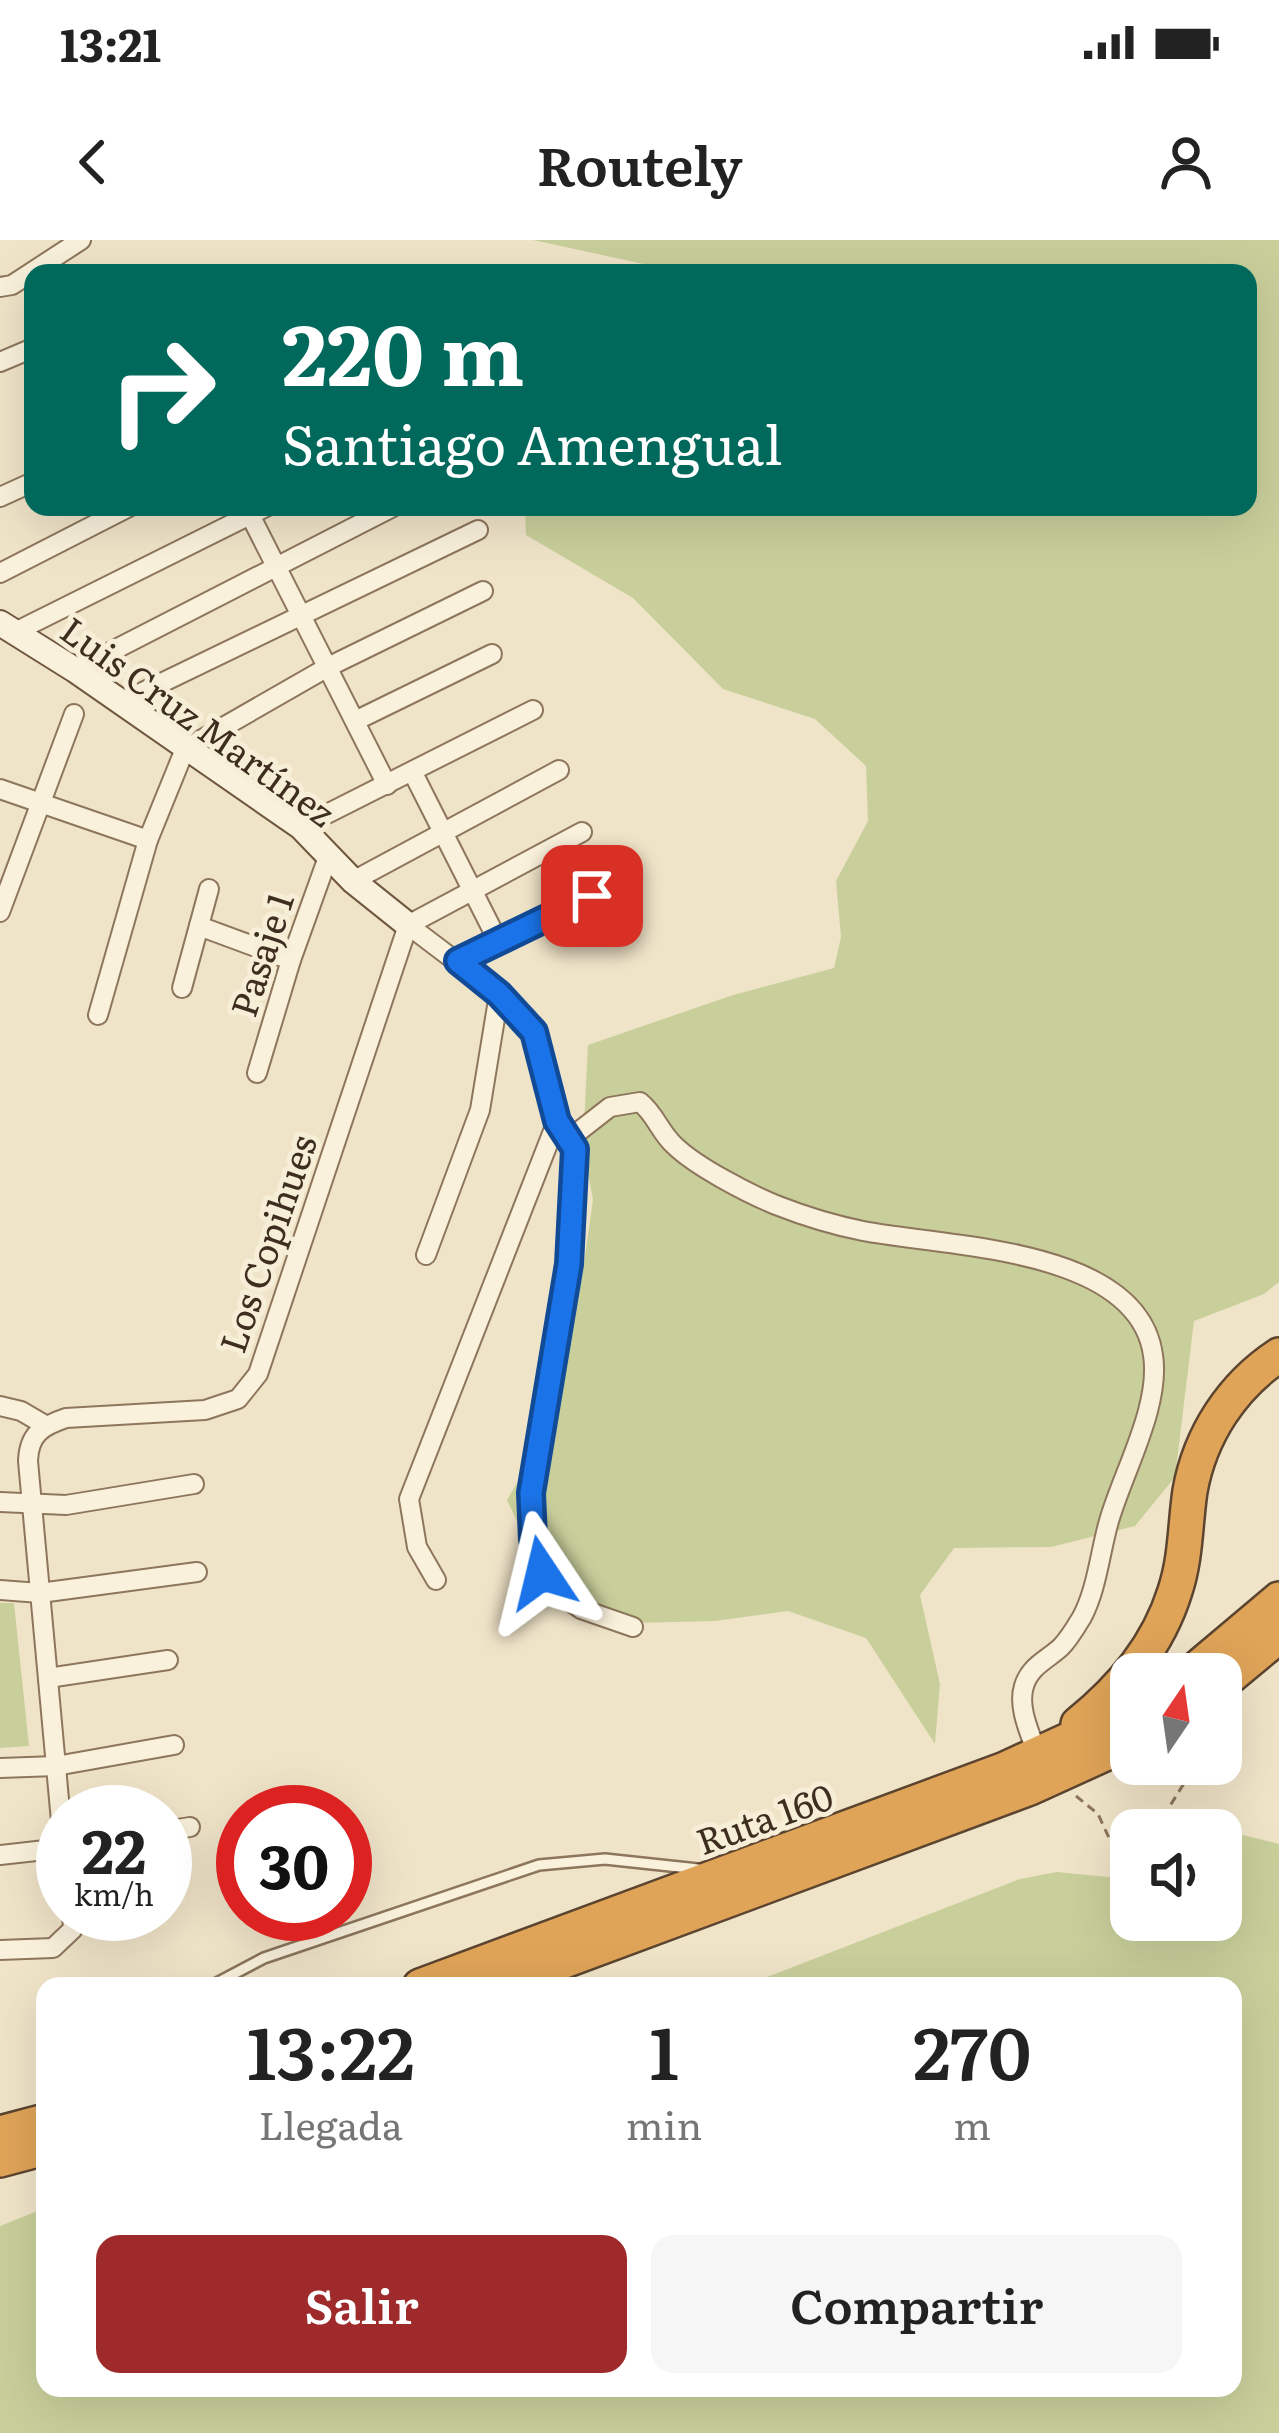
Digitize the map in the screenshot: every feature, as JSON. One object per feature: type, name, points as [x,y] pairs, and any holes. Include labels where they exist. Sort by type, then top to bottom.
[{"type":"highway","points":[[1038,1756],[1111,1696],[1152,1642],[1181,1569],[1193,1475],[1208,1436],[1232,1397],[1279,1355]]},
{"type":"highway","points":[[1215,1653],[1279,1600]]},
{"type":"highway","points":[[1242,1667],[1279,1636]]},
{"type":"highway","name":"Ruta 160","points":[[444,1977],[1038,1756],[1110,1721]]},
{"type":"highway","name":"Ruta 160","points":[[521,1977],[1030,1788],[1110,1752]]},
{"type":"highway","points":[[0,2132],[36,2123]]},
{"type":"highway","points":[[0,2160],[36,2150]]},
{"type":"street","points":[[44,264],[81,240]]},
{"type":"street","points":[[0,572],[111,516]]},
{"type":"street","points":[[7,628],[241,516]]},
{"type":"street","points":[[256,516],[387,785]]},
{"type":"street","points":[[75,670],[375,516]]},
{"type":"street","points":[[120,703],[478,530]]},
{"type":"street","points":[[98,1015],[148,840],[185,748],[328,667],[483,591]]},
{"type":"street","name":"Luis Cruz Martínez","points":[[7,628],[301,827],[353,881],[408,925]]},
{"type":"street","points":[[355,721],[492,654]]},
{"type":"street","points":[[301,827],[533,710]]},
{"type":"street","points":[[0,912],[74,714]]},
{"type":"street","points":[[353,881],[559,770]]},
{"type":"street","points":[[413,773],[498,941]]},
{"type":"street","points":[[0,789],[148,840]]},
{"type":"street","points":[[582,832],[408,925],[499,994],[534,1032],[557,1121],[577,1161],[569,1264],[531,1493],[533,1539],[542,1573],[560,1594],[581,1609],[633,1627]]},
{"type":"street","name":"Pasaje 1","points":[[256,1073],[328,857]]},
{"type":"street","points":[[182,988],[209,889]]},
{"type":"street","points":[[458,961],[592,896]]},
{"type":"street","name":"Los Copihues","points":[[45,1425],[66,1418],[205,1409],[238,1399],[258,1374],[408,925]]},
{"type":"street","points":[[199,926],[291,960]]},
{"type":"street","points":[[426,1255],[480,1110],[499,994]]},
{"type":"street","points":[[569,1139],[610,1107],[640,1102],[672,1144],[771,1203],[863,1231],[1010,1254],[1063,1268],[1100,1283],[1138,1314],[1154,1354],[1155,1378],[1084,1613],[1060,1647],[1030,1673],[1022,1689],[1026,1722],[1038,1756]]},
{"type":"street","points":[[436,1580],[417,1547],[409,1499],[557,1121]]},
{"type":"street","points":[[0,1406],[45,1425],[28,1448],[58,1785]]},
{"type":"street","points":[[0,1502],[66,1505],[194,1484]]},
{"type":"street","points":[[0,1590],[40,1593],[197,1572]]},
{"type":"street","points":[[48,1678],[168,1660]]},
{"type":"street","points":[[0,1768],[56,1766],[174,1744]]},
{"type":"street","points":[[0,1855],[36,1849]]},
{"type":"street","points":[[0,1950],[53,1948],[61,1941]]},
{"type":"lane","points":[[228,1977],[264,1958],[562,1860],[740,1868]]},
{"type":"path","points":[[1064,1794],[1084,1801],[1098,1814],[1110,1840]]},
{"type":"green space","points":[[533,240],[1279,240],[1279,1282],[1264,1294],[1194,1321],[1175,1477],[1135,1526],[1051,1547],[954,1548],[920,1595],[940,1684],[935,1744],[866,1638],[788,1611],[715,1621],[592,1624],[538,1566],[507,1500],[531,1459],[570,1337],[582,1276],[593,1200],[583,1145],[588,1045],[733,995],[834,968],[841,937],[836,881],[868,821],[866,766],[815,719],[723,689],[633,598],[526,535],[525,516],[1257,516],[1257,264],[644,264]]},
{"type":"green space","points":[[0,1603],[14,1603],[29,1746],[0,1748]]},
{"type":"green space","points":[[1242,1835],[1279,1844],[1279,2433],[0,2433],[0,2226],[36,2212],[36,2397],[1242,2397],[1242,1977],[767,1977],[1020,1879],[1057,1872],[1108,1877],[1110,1941],[1242,1941]]},
{"type":"route","points":[[542,1573],[533,1539],[531,1493],[569,1264],[577,1161],[557,1121],[534,1032],[499,994],[458,961],[592,896]]}]
